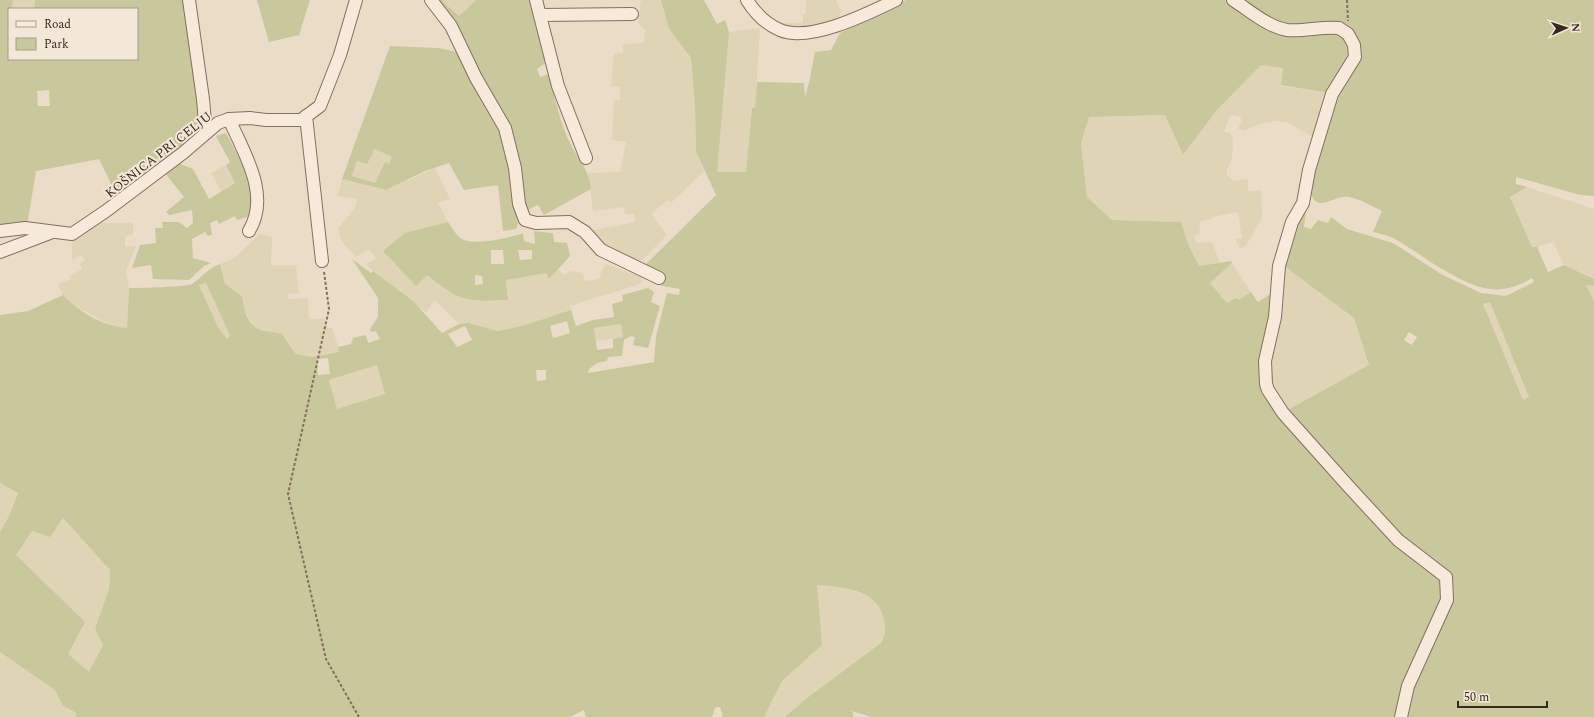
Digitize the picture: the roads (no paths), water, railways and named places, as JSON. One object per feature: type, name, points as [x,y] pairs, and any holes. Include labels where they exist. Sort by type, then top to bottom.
[{"type":"street","points":[[189,0],[203,99],[206,133]]},
{"type":"street","name":"KOŠNICA PRI CELJU","points":[[0,231],[25,228],[72,234],[106,211],[183,153],[218,123],[229,119],[301,120],[320,106],[340,55],[356,0]]},
{"type":"street","points":[[431,0],[451,26],[476,78],[505,128],[515,168],[519,204],[525,220],[536,223],[569,222],[585,232],[601,250],[659,278]]},
{"type":"street","points":[[536,0],[558,86],[586,158]]},
{"type":"street","points":[[747,0],[753,10],[766,23],[782,31],[806,33],[846,23],[896,0]]},
{"type":"street","points":[[1233,0],[1276,27],[1286,30],[1339,28],[1348,34],[1354,45],[1353,62],[1332,94],[1309,170],[1303,203],[1292,222],[1279,266],[1275,317],[1265,361],[1266,384],[1268,390],[1283,413],[1398,540],[1446,578],[1447,600],[1408,686],[1401,717]]},
{"type":"street","points":[[540,15],[632,14]]},
{"type":"street","points":[[306,116],[322,261]]},
{"type":"street","points":[[229,119],[256,183],[258,204],[254,223],[249,232]]},
{"type":"street","points":[[0,252],[53,232]]}]
